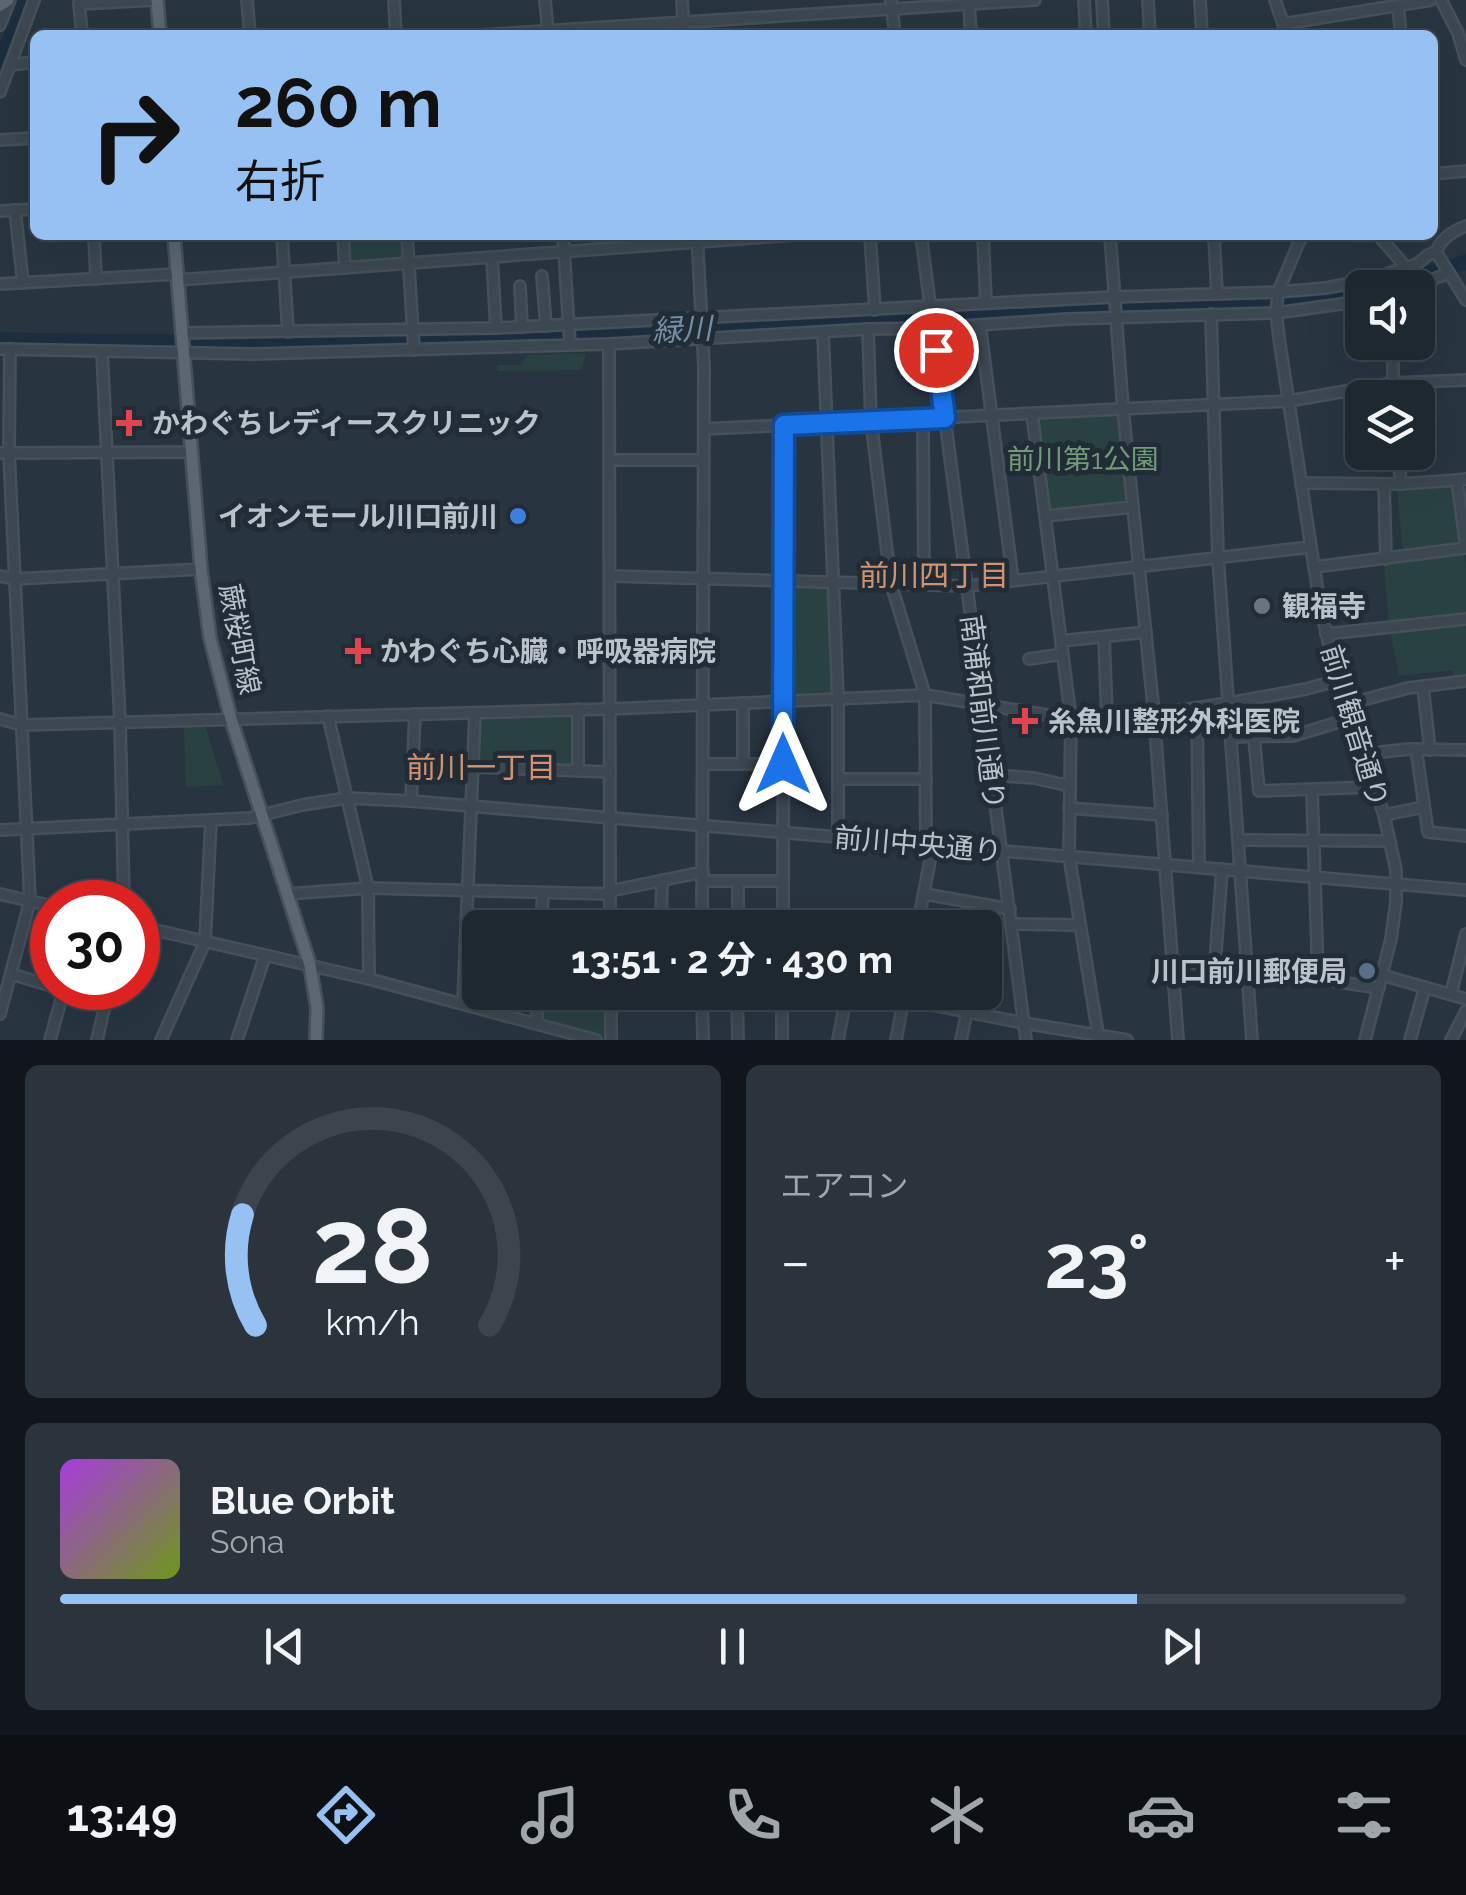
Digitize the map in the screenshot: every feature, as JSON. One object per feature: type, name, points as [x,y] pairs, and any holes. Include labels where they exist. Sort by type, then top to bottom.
[{"type":"main road","points":[[0,5],[9,0]]},
{"type":"main road","points":[[155,0],[159,30]]},
{"type":"main road","name":"蕨桜町線","points":[[174,240],[210,638],[231,719],[310,965],[317,1008],[316,1040]]},
{"type":"street","points":[[0,25],[9,0]]},
{"type":"street","points":[[0,92],[34,0]]},
{"type":"street","points":[[82,30],[80,2],[155,0]]},
{"type":"street","points":[[247,0],[250,30]]},
{"type":"street","points":[[394,0],[396,30]]},
{"type":"street","points":[[545,0],[548,30]]},
{"type":"street","points":[[682,0],[684,30]]},
{"type":"street","points":[[824,0],[825,13]]},
{"type":"street","points":[[585,30],[891,5],[1035,0]]},
{"type":"street","points":[[1084,0],[1086,30]]},
{"type":"street","points":[[1102,0],[1104,30]]},
{"type":"street","points":[[1148,0],[1150,30]]},
{"type":"street","points":[[1200,0],[1202,30]]},
{"type":"street","points":[[1275,0],[1285,30],[1431,0]]},
{"type":"street","points":[[1441,0],[1466,60]]},
{"type":"street","points":[[969,2],[972,30]]},
{"type":"street","points":[[891,5],[894,30]]},
{"type":"street","points":[[1398,6],[1400,30]]},
{"type":"street","points":[[10,64],[30,62]]},
{"type":"street","points":[[0,140],[30,138]]},
{"type":"street","points":[[1438,173],[1466,171]]},
{"type":"street","points":[[0,211],[30,209]]},
{"type":"street","points":[[15,210],[23,283]]},
{"type":"street","points":[[0,1014],[30,901],[5,453],[5,349],[102,352],[288,332],[496,328],[986,303],[1278,294],[1368,280],[1406,267],[1436,252],[1452,232],[1466,226]]},
{"type":"street","points":[[94,240],[96,279]]},
{"type":"street","points":[[282,240],[288,332]]},
{"type":"street","points":[[342,240],[345,268]]},
{"type":"street","points":[[407,240],[414,350]]},
{"type":"street","points":[[563,240],[570,345]]},
{"type":"street","points":[[0,284],[285,272],[679,240]]},
{"type":"street","points":[[698,240],[704,429],[702,910]]},
{"type":"street","points":[[870,240],[875,310]]},
{"type":"street","points":[[922,240],[930,308]]},
{"type":"street","points":[[983,240],[986,303]]},
{"type":"street","points":[[1110,240],[1114,317],[1154,714],[1178,1040]]},
{"type":"street","points":[[1214,240],[1214,294],[1209,314],[1218,557],[1252,1040]]},
{"type":"street","name":"前川観音通り","points":[[1300,240],[1278,294],[1276,311],[1311,548],[1326,634],[1384,815],[1397,883],[1391,940],[1365,1040]]},
{"type":"street","points":[[1382,240],[1406,267]]},
{"type":"street","points":[[1436,252],[1464,295]]},
{"type":"street","points":[[492,257],[496,328]]},
{"type":"street","points":[[1435,275],[1447,269]]},
{"type":"street","points":[[542,276],[546,326]]},
{"type":"street","points":[[520,286],[522,327]]},
{"type":"street","points":[[183,343],[254,354],[609,344],[1276,311],[1345,304]]},
{"type":"street","name":"南浦和前川通り","points":[[930,308],[1026,1040]]},
{"type":"street","points":[[838,312],[838,332]]},
{"type":"street","points":[[980,325],[1013,580]]},
{"type":"street","points":[[868,330],[872,421],[891,584],[925,695],[930,845],[921,910]]},
{"type":"street","points":[[823,333],[838,699],[838,837]]},
{"type":"street","points":[[609,344],[610,910]]},
{"type":"street","points":[[102,352],[124,880]]},
{"type":"street","points":[[1435,381],[1466,380]]},
{"type":"street","points":[[704,429],[1289,402],[1345,392]]},
{"type":"street","points":[[1032,414],[1072,719],[1068,856],[1099,1038]]},
{"type":"street","points":[[923,419],[924,585]]},
{"type":"street","points":[[782,910],[784,425]]},
{"type":"street","points":[[5,453],[192,452]]},
{"type":"street","points":[[610,460],[703,460]]},
{"type":"street","points":[[1400,470],[1401,484]]},
{"type":"street","points":[[1302,483],[1384,485],[1462,480],[1466,548],[1314,567]]},
{"type":"street","points":[[1384,485],[1386,560]]},
{"type":"street","points":[[1045,516],[1133,507]]},
{"type":"street","points":[[610,576],[967,586],[1311,548]]},
{"type":"street","points":[[0,576],[15,580],[201,569]]},
{"type":"street","points":[[1326,634],[1466,619]]},
{"type":"street","points":[[1061,641],[1146,632]]},
{"type":"street","points":[[1104,637],[1106,718]]},
{"type":"street","points":[[1029,658],[1063,654]]},
{"type":"street","points":[[0,719],[22,726],[610,709],[925,695],[1072,719],[1197,708],[1339,680]]},
{"type":"street","points":[[1348,704],[1408,688],[1466,682]]},
{"type":"street","points":[[1423,687],[1430,750]]},
{"type":"street","points":[[743,703],[743,763]]},
{"type":"street","points":[[1197,708],[1200,867]]},
{"type":"street","points":[[578,710],[578,771]]},
{"type":"street","points":[[466,910],[475,713]]},
{"type":"street","points":[[411,800],[415,714]]},
{"type":"street","points":[[328,716],[368,888],[369,978]]},
{"type":"street","points":[[1232,738],[1293,736],[1352,718]]},
{"type":"street","points":[[1254,738],[1259,791],[1375,788]]},
{"type":"street","points":[[1416,749],[1428,832],[1466,836]]},
{"type":"street","points":[[1364,754],[1466,750]]},
{"type":"street","points":[[704,764],[783,764]]},
{"type":"street","points":[[474,767],[610,772]]},
{"type":"street","points":[[992,775],[1070,786]]},
{"type":"street","points":[[838,779],[926,779]]},
{"type":"street","points":[[1234,782],[1257,781]]},
{"type":"street","points":[[1312,791],[1318,978]]},
{"type":"street","name":"前川中央通り","points":[[0,830],[262,816],[347,798],[411,800],[1466,890]]},
{"type":"street","points":[[1384,815],[1424,807]]},
{"type":"street","points":[[1069,808],[1162,816]]},
{"type":"street","points":[[161,1040],[205,942],[211,820]]},
{"type":"street","points":[[1238,840],[1390,841]]},
{"type":"street","points":[[1215,964],[1222,869]]},
{"type":"street","points":[[287,894],[368,888],[610,892],[662,880],[703,876],[783,881]]},
{"type":"street","points":[[661,910],[662,880]]},
{"type":"street","points":[[738,881],[738,910]]},
{"type":"street","points":[[542,910],[543,892]]},
{"type":"street","points":[[0,894],[30,901]]},
{"type":"street","points":[[924,894],[1010,908]]},
{"type":"street","points":[[1012,924],[1080,925]]},
{"type":"street","points":[[160,931],[462,1003]]},
{"type":"street","points":[[1451,994],[1466,934]]},
{"type":"street","points":[[237,1040],[264,956]]},
{"type":"street","points":[[1172,961],[1379,988]]},
{"type":"street","points":[[11,974],[30,980]]},
{"type":"street","points":[[1382,975],[1466,998]]},
{"type":"street","points":[[1410,1040],[1425,987]]},
{"type":"street","points":[[50,1040],[55,1010]]},
{"type":"street","points":[[97,1040],[104,1010]]},
{"type":"street","points":[[488,1010],[596,1040]]},
{"type":"street","points":[[537,1010],[537,1024]]},
{"type":"street","points":[[611,1010],[611,1040]]},
{"type":"street","points":[[702,1010],[702,1040]]},
{"type":"street","points":[[738,1010],[738,1040]]},
{"type":"street","points":[[782,1010],[782,1040]]},
{"type":"street","points":[[838,1040],[844,1010]]},
{"type":"street","points":[[896,1040],[901,1010]]},
{"type":"street","points":[[959,1010],[1126,1040]]},
{"type":"street","points":[[1451,1040],[1466,1011]]},
{"type":"street","points":[[962,1040],[967,1012]]},
{"type":"green space","points":[[346,240],[403,240],[404,257],[400,262],[347,262]]},
{"type":"green space","points":[[586,354],[581,370],[497,371],[497,365],[520,365],[528,355]]},
{"type":"green space","name":"前川第1公園","points":[[1115,412],[1119,416],[1128,498],[1123,504],[1052,512],[1048,508],[1036,420],[1040,416]]},
{"type":"green space","points":[[1454,485],[1462,541],[1459,545],[1403,553],[1397,488]]},
{"type":"green space","points":[[1461,552],[1466,563],[1466,615],[1389,623],[1384,564]]},
{"type":"green space","points":[[794,586],[827,587],[831,593],[835,691],[830,696],[792,697],[787,691],[788,591]]},
{"type":"green space","points":[[1466,622],[1466,677],[1454,679],[1453,670],[1399,676],[1390,630]]},
{"type":"green space","points":[[574,715],[574,767],[482,763],[478,759],[483,717]]},
{"type":"green space","points":[[205,725],[223,785],[186,787],[184,726]]},
{"type":"green space","points":[[542,1010],[606,1010],[606,1034],[602,1038],[545,1023]]},
{"type":"waterway","points":[[0,64],[25,0]]},
{"type":"waterway","name":"緑川","points":[[1435,271],[1466,262]]},
{"type":"waterway","name":"緑川","points":[[0,340],[289,344],[506,338],[1283,302],[1345,296]]},
{"type":"place","name":"かわぐちレディースクリニック","points":[[129,423]]},
{"type":"place","name":"イオンモール川口前川","points":[[518,516]]},
{"type":"place","name":"観福寺","points":[[1262,606]]},
{"type":"place","name":"かわぐち心臓・呼吸器病院","points":[[358,651]]},
{"type":"place","name":"糸魚川整形外科医院","points":[[1025,721]]},
{"type":"place","name":"川口前川郵便局","points":[[1367,971]]},
{"type":"district","name":"前川四丁目","points":[[934,576]]},
{"type":"district","name":"前川一丁目","points":[[481,768]]},
{"type":"route","points":[[783,764],[784,425],[945,418],[936,350]]}]
